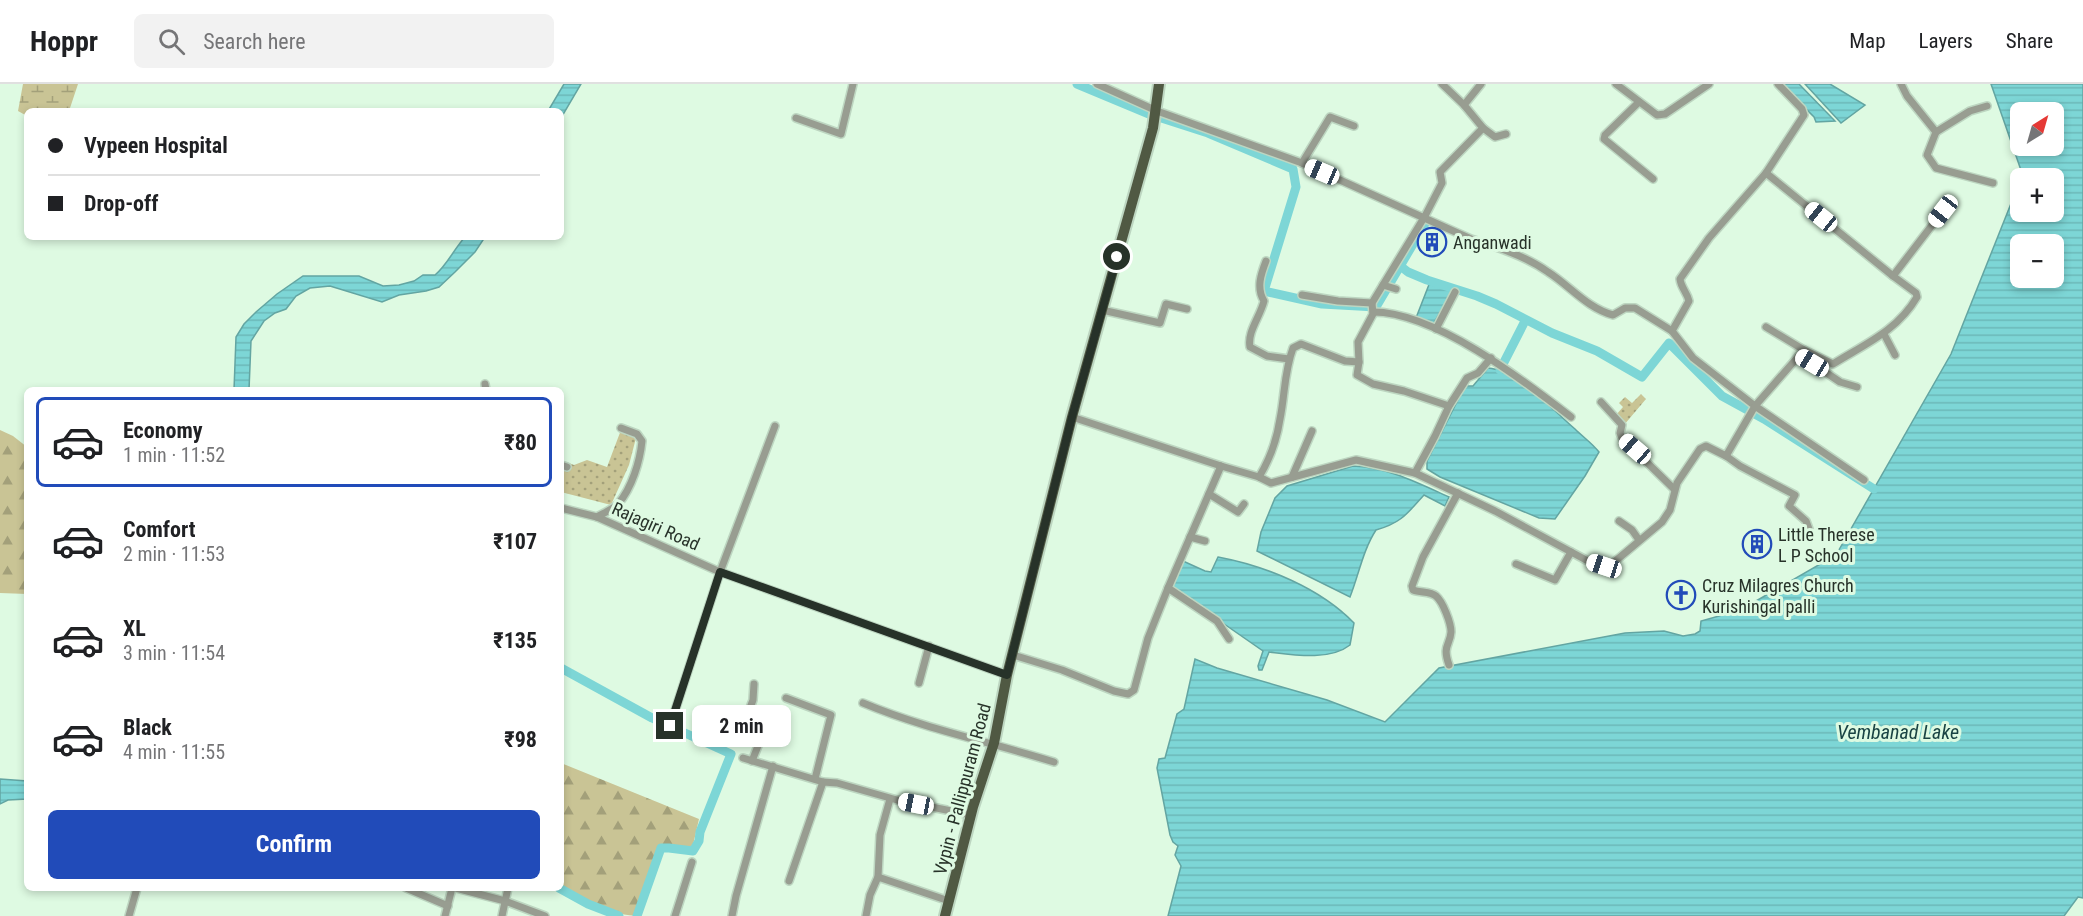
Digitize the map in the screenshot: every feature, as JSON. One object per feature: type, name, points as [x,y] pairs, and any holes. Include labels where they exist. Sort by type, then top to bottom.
[{"type":"main road","name":"Vypin - Pallippuram Road","points":[[945,916],[971,815],[994,743],[1007,675],[1072,417],[1156,116],[1159,84]]},
{"type":"street","points":[[796,118],[841,134],[853,84]]},
{"type":"street","points":[[1097,84],[1156,116],[1302,163],[1471,238],[1500,248],[1547,271],[1601,312],[1613,315],[1625,308],[1635,308],[1672,331],[1693,358],[1752,410],[1864,480]]},
{"type":"street","points":[[1442,84],[1483,128],[1495,137],[1506,134]]},
{"type":"street","points":[[1464,105],[1481,84]]},
{"type":"street","points":[[1616,84],[1653,114],[1661,115],[1709,84]]},
{"type":"street","points":[[1672,331],[1689,301],[1680,279],[1708,238],[1766,173],[1804,115],[1802,109],[1778,84]]},
{"type":"street","points":[[1902,84],[1907,96],[1936,132]]},
{"type":"street","points":[[1639,102],[1605,135],[1604,139],[1653,179]]},
{"type":"street","points":[[1987,106],[1970,111],[1936,132],[1928,155],[1936,168],[1993,183]]},
{"type":"street","points":[[1302,163],[1330,117],[1354,126]]},
{"type":"street","points":[[1449,406],[1404,391],[1373,384],[1358,375],[1358,342],[1373,312],[1372,303],[1425,216],[1442,183],[1440,176],[1443,168],[1483,128]]},
{"type":"street","points":[[1766,173],[1916,293],[1917,297],[1884,334],[1833,364],[1802,353]]},
{"type":"street","points":[[1893,276],[1943,211]]},
{"type":"street","points":[[1266,261],[1259,294],[1264,302],[1262,311],[1248,339],[1250,347],[1267,356],[1289,359]]},
{"type":"street","points":[[1383,285],[1396,289]]},
{"type":"street","points":[[1436,329],[1455,292]]},
{"type":"street","points":[[1302,295],[1338,301],[1372,303]]},
{"type":"street","points":[[1102,310],[1160,323],[1166,304],[1186,309]]},
{"type":"street","points":[[1373,312],[1388,312],[1436,329],[1495,362],[1571,417]]},
{"type":"street","points":[[1766,327],[1840,382],[1857,387]]},
{"type":"street","points":[[1884,334],[1895,355]]},
{"type":"street","points":[[1259,477],[1269,459],[1281,418],[1282,396],[1293,348],[1301,344],[1345,361],[1359,362]]},
{"type":"street","points":[[1726,456],[1752,410],[1802,353]]},
{"type":"street","points":[[1415,473],[1436,436],[1449,406],[1467,378],[1495,362]]},
{"type":"street","points":[[1600,402],[1622,425],[1620,433],[1622,438],[1674,489]]},
{"type":"street","points":[[1072,417],[1259,477],[1271,483],[1356,460],[1415,473],[1513,520],[1586,560],[1604,566],[1613,562],[1662,522],[1670,510],[1674,489],[1703,447],[1706,446],[1795,495],[1789,506],[1806,521],[1809,529]]},
{"type":"street","points":[[670,726],[720,572],[775,426]]},
{"type":"street","points":[[597,517],[618,504],[640,459],[642,441],[638,434],[621,428]]},
{"type":"street","points":[[1292,477],[1312,430]]},
{"type":"street","points":[[1013,655],[1062,670],[1114,691],[1128,694],[1134,690],[1148,638],[1221,466]]},
{"type":"street","points":[[1449,664],[1446,650],[1451,633],[1441,602],[1434,594],[1417,592],[1412,586],[1422,557],[1458,493]]},
{"type":"street","points":[[1209,494],[1238,512],[1244,504]]},
{"type":"street","name":"Rajagiri Road","points":[[564,509],[597,517],[720,572],[1007,675]]},
{"type":"street","points":[[1619,521],[1632,530],[1639,540]]},
{"type":"street","points":[[1190,537],[1205,541]]},
{"type":"street","points":[[1516,564],[1555,580],[1571,552]]},
{"type":"street","points":[[1168,588],[1217,621],[1229,639]]},
{"type":"street","points":[[919,683],[929,646]]},
{"type":"street","points":[[754,684],[753,700],[748,713],[750,720],[762,733]]},
{"type":"street","points":[[786,698],[831,715],[819,780],[789,881]]},
{"type":"street","points":[[863,703],[923,726],[994,743],[1054,762]]},
{"type":"street","points":[[752,761],[769,718]]},
{"type":"street","points":[[743,758],[890,799],[971,815]]},
{"type":"street","points":[[732,916],[773,766]]},
{"type":"street","points":[[866,916],[870,895],[878,877],[880,835],[890,799]]},
{"type":"street","points":[[675,916],[692,862]]},
{"type":"street","points":[[878,877],[949,901]]},
{"type":"street","points":[[129,916],[136,891]]},
{"type":"street","points":[[413,891],[448,906]]},
{"type":"street","points":[[446,916],[453,891]]},
{"type":"street","points":[[466,891],[506,901],[545,916]]},
{"type":"street","points":[[502,916],[508,891]]},
{"type":"green space","points":[[23,84],[78,84],[70,108],[24,108],[24,114],[18,111]]},
{"type":"green space","points":[[1641,394],[1646,399],[1624,425],[1616,415],[1623,407],[1619,403],[1625,397],[1632,403]]},
{"type":"green space","points":[[0,430],[24,445],[24,594],[0,593]]},
{"type":"green space","points":[[621,430],[637,434],[629,465],[611,505],[564,493],[564,461],[574,465],[587,460],[607,467]]},
{"type":"green space","points":[[564,764],[699,819],[693,845],[690,847],[665,846],[640,916],[619,913],[589,902],[564,888]]},
{"type":"water","points":[[564,84],[581,84],[564,113],[564,108],[550,108]]},
{"type":"water","points":[[1781,84],[1799,84],[1835,121],[1816,122],[1814,117]]},
{"type":"water","points":[[1805,84],[1830,84],[1865,105],[1841,123]]},
{"type":"water","name":"Vembanad Lake","points":[[1991,84],[2083,84],[2083,898],[2078,897],[2064,916],[1168,916],[1181,866],[1175,855],[1178,846],[1170,835],[1157,768],[1159,759],[1165,758],[1177,714],[1184,709],[1195,659],[1217,668],[1327,700],[1385,722],[1439,668],[1625,633],[1664,631],[1683,636],[1695,634],[1700,631],[1701,621],[1756,601],[1836,555],[1951,354],[2010,206],[2010,222],[2064,222],[2064,168],[2020,168],[2016,156],[2064,156],[2064,102],[2010,102],[2010,139]]},
{"type":"water","points":[[463,240],[483,240],[475,252],[439,287],[426,291],[399,295],[382,302],[330,286],[310,288],[296,296],[286,309],[264,321],[251,341],[249,387],[234,387],[236,337],[244,324],[277,294],[303,276],[359,276],[383,286],[399,285],[414,281],[423,275],[435,275]]},
{"type":"water","points":[[1430,282],[1453,291],[1432,326],[1416,318]]},
{"type":"water","points":[[1488,368],[1499,370],[1523,383],[1599,452],[1555,519],[1539,518],[1440,477],[1427,469],[1427,461],[1465,386],[1473,386]]},
{"type":"water","points":[[1353,466],[1378,469],[1414,481],[1449,497],[1445,506],[1424,495],[1403,517],[1376,530],[1364,554],[1350,597],[1257,551],[1261,532],[1275,498],[1287,486]]},
{"type":"water","points":[[1218,557],[1255,566],[1291,580],[1325,599],[1354,623],[1350,645],[1342,650],[1322,655],[1269,652],[1262,670],[1259,670],[1258,666],[1263,651],[1171,585],[1183,561],[1211,572]]},
{"type":"water","points":[[0,779],[24,781],[24,799],[8,800],[0,804]]},
{"type":"waterway","points":[[1077,84],[1149,114],[1208,133],[1293,169],[1296,187],[1264,291],[1322,304],[1376,307],[1426,222]]},
{"type":"waterway","points":[[1399,265],[1408,272],[1427,280],[1496,304],[1552,333],[1597,351],[1642,377],[1669,343],[1722,396],[1764,419],[1874,489]]},
{"type":"waterway","points":[[1500,370],[1525,321]]},
{"type":"waterway","points":[[564,670],[652,718],[731,754],[700,832],[699,841],[693,851],[661,848],[637,916]]},
{"type":"waterway","points":[[564,891],[588,904],[619,916]]},
{"type":"place","name":"Anganwadi","points":[[1432,242]]},
{"type":"place","name":"Little Therese L P School","points":[[1757,544]]},
{"type":"place","name":"Cruz Milagres Church Kurishingal palli","points":[[1681,595]]},
{"type":"route","points":[[670,726],[720,572],[1007,675],[1072,417],[1117,257]]}]
